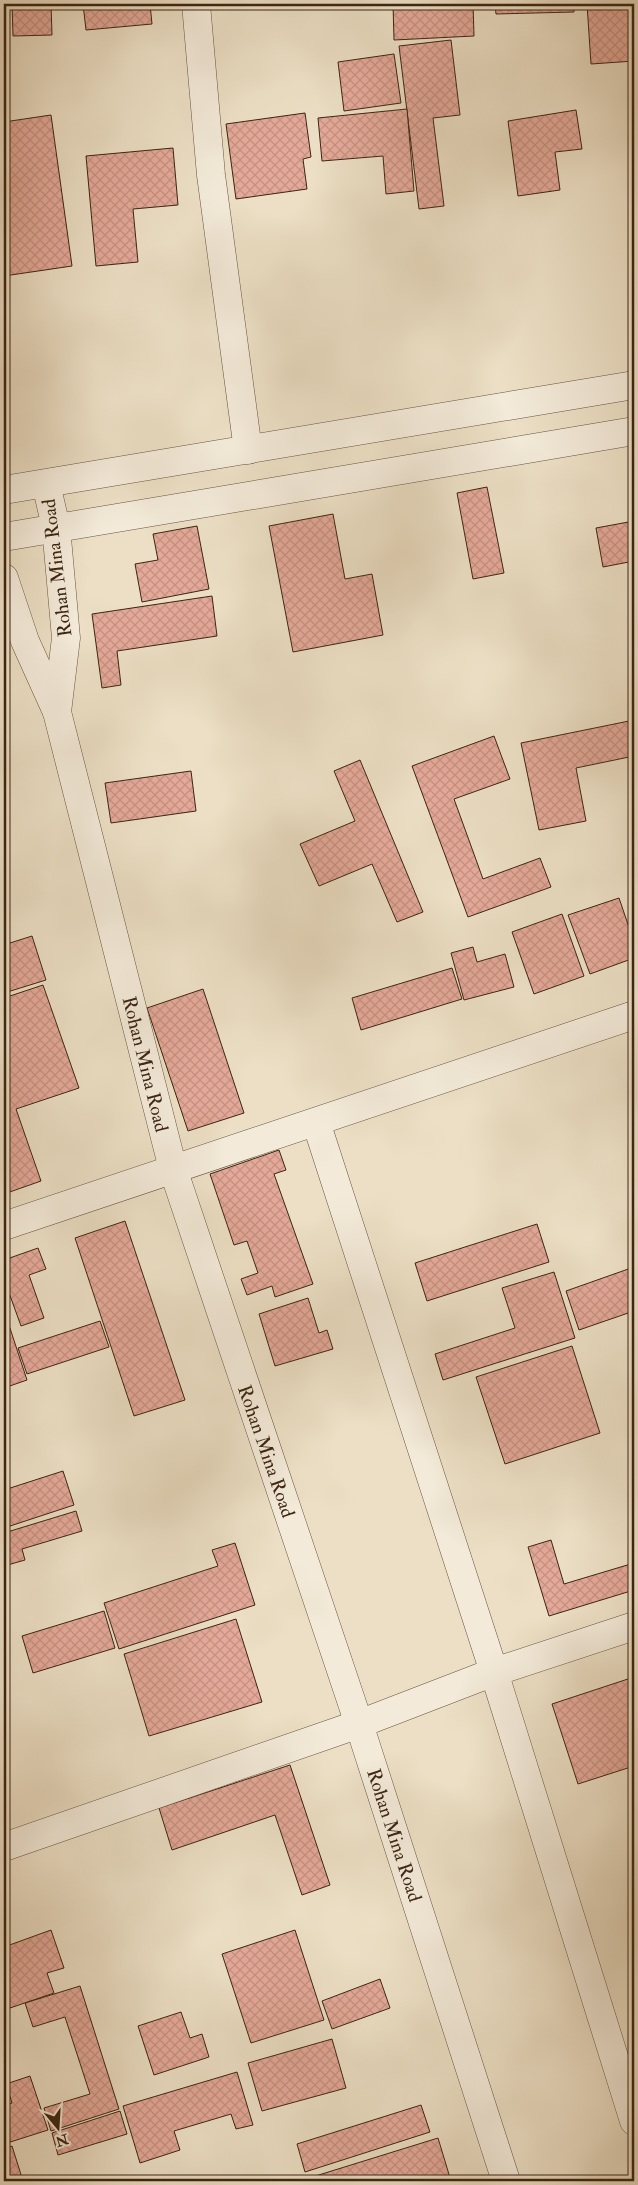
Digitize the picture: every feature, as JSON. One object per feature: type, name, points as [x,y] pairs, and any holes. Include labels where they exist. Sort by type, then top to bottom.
[{"type":"street","points":[[196,4],[211,175],[248,450]]},
{"type":"street","points":[[4,490],[634,385]]},
{"type":"street","points":[[4,537],[634,432]]},
{"type":"street","name":"Rohan Mina Road","points":[[46,484],[56,528],[66,638],[57,712]]},
{"type":"street","name":"Rohan Mina Road","points":[[4,578],[25,641],[57,712],[173,1169],[359,1724],[506,2181]]},
{"type":"street","points":[[4,1226],[634,1015]]},
{"type":"street","points":[[316,1122],[494,1672],[634,2121]]},
{"type":"street","points":[[4,1846],[359,1724],[494,1672],[634,1626]]},
{"type":"building","points":[[12,4],[51,4],[52,35],[13,36]]},
{"type":"building","points":[[83,4],[150,4],[152,24],[86,30]]},
{"type":"building","points":[[393,4],[473,4],[474,36],[394,40]]},
{"type":"building","points":[[495,4],[574,4],[574,12],[496,14]]},
{"type":"building","points":[[587,4],[634,4],[634,61],[591,64]]},
{"type":"building","points":[[451,40],[460,115],[433,118],[444,206],[419,209],[399,46]]},
{"type":"building","points":[[394,54],[401,103],[344,111],[338,62]]},
{"type":"building","points":[[407,109],[414,191],[386,194],[383,156],[322,161],[318,118]]},
{"type":"building","points":[[576,110],[582,149],[555,152],[560,190],[518,196],[508,121]]},
{"type":"building","points":[[305,113],[311,157],[303,159],[307,189],[236,199],[226,124]]},
{"type":"building","points":[[51,115],[72,266],[4,276],[4,122]]},
{"type":"building","points":[[173,148],[178,205],[133,209],[138,262],[96,266],[86,156]]},
{"type":"building","points":[[487,487],[504,573],[473,579],[457,493]]},
{"type":"building","points":[[333,514],[345,579],[372,574],[383,635],[293,652],[269,526]]},
{"type":"building","points":[[634,521],[634,561],[603,567],[596,528]]},
{"type":"building","points":[[197,526],[209,589],[142,602],[135,564],[158,560],[153,534]]},
{"type":"building","points":[[212,596],[217,636],[117,651],[121,685],[102,688],[92,614]]},
{"type":"building","points":[[634,720],[634,756],[576,768],[586,821],[539,830],[521,743]]},
{"type":"building","points":[[494,736],[510,779],[454,799],[483,879],[540,858],[551,887],[468,917],[412,766]]},
{"type":"building","points":[[360,760],[423,912],[397,922],[372,864],[319,886],[300,844],[355,821],[334,771]]},
{"type":"building","points":[[191,771],[196,811],[111,823],[105,783]]},
{"type":"building","points":[[619,898],[634,942],[634,958],[590,974],[568,915]]},
{"type":"building","points":[[562,914],[584,976],[534,994],[512,932]]},
{"type":"building","points":[[4,924],[10,943],[32,936],[46,980],[4,993]]},
{"type":"building","points":[[473,947],[477,962],[505,954],[514,987],[464,1000],[451,953]]},
{"type":"building","points":[[452,968],[462,999],[361,1030],[352,998]]},
{"type":"building","points":[[43,985],[79,1088],[16,1109],[41,1181],[4,1194],[4,998]]},
{"type":"building","points":[[203,989],[244,1113],[188,1131],[147,1008]]},
{"type":"building","points":[[279,1150],[286,1170],[274,1174],[313,1284],[275,1297],[272,1286],[247,1295],[241,1279],[258,1273],[247,1241],[234,1245],[210,1174]]},
{"type":"building","points":[[125,1221],[185,1400],[134,1416],[75,1238]]},
{"type":"building","points":[[537,1224],[549,1262],[427,1301],[415,1263]]},
{"type":"building","points":[[38,1248],[46,1269],[29,1275],[44,1318],[21,1326],[4,1279],[4,1260]]},
{"type":"building","points":[[634,1267],[634,1311],[579,1330],[566,1291]]},
{"type":"building","points":[[554,1272],[575,1338],[443,1380],[435,1354],[515,1328],[502,1288]]},
{"type":"building","points":[[308,1298],[319,1333],[327,1330],[333,1349],[275,1366],[259,1314]]},
{"type":"building","points":[[4,1310],[27,1380],[4,1388]]},
{"type":"building","points":[[100,1321],[109,1347],[27,1374],[18,1348]]},
{"type":"building","points":[[572,1346],[600,1433],[505,1464],[476,1377]]},
{"type":"building","points":[[63,1471],[74,1505],[4,1528],[4,1490]]},
{"type":"building","points":[[76,1511],[82,1531],[22,1549],[25,1560],[4,1566],[4,1533]]},
{"type":"building","points":[[551,1540],[564,1584],[634,1563],[634,1590],[549,1616],[528,1547]]},
{"type":"building","points":[[235,1543],[255,1605],[119,1649],[104,1603],[218,1566],[212,1550]]},
{"type":"building","points":[[104,1611],[115,1648],[33,1673],[22,1636]]},
{"type":"building","points":[[236,1619],[262,1702],[149,1736],[124,1654]]},
{"type":"building","points":[[634,1677],[634,1766],[578,1784],[552,1704]]},
{"type":"building","points":[[290,1765],[330,1885],[302,1895],[275,1815],[172,1850],[159,1808]]},
{"type":"building","points":[[51,1930],[64,1968],[47,1973],[54,1993],[10,2008],[4,1988],[4,1947]]},
{"type":"building","points":[[295,1930],[324,2020],[251,2043],[222,1954]]},
{"type":"building","points":[[380,1979],[390,2008],[332,2029],[322,2001]]},
{"type":"building","points":[[80,1986],[119,2109],[51,2131],[44,2108],[90,2094],[65,2017],[33,2027],[25,2003]]},
{"type":"building","points":[[181,2012],[190,2038],[202,2034],[209,2057],[154,2075],[138,2026]]},
{"type":"building","points":[[332,2039],[346,2088],[262,2111],[248,2063]]},
{"type":"building","points":[[237,2072],[253,2125],[236,2129],[231,2114],[174,2131],[180,2150],[140,2163],[123,2106]]},
{"type":"building","points":[[30,2076],[48,2130],[4,2144],[4,2106],[12,2103],[6,2084]]},
{"type":"building","points":[[421,2105],[430,2132],[305,2172],[297,2144]]},
{"type":"building","points":[[120,2111],[127,2134],[58,2155],[52,2133]]},
{"type":"building","points":[[438,2138],[451,2181],[310,2181],[309,2178]]},
{"type":"building","points":[[12,2146],[23,2181],[4,2181],[4,2149]]}]
